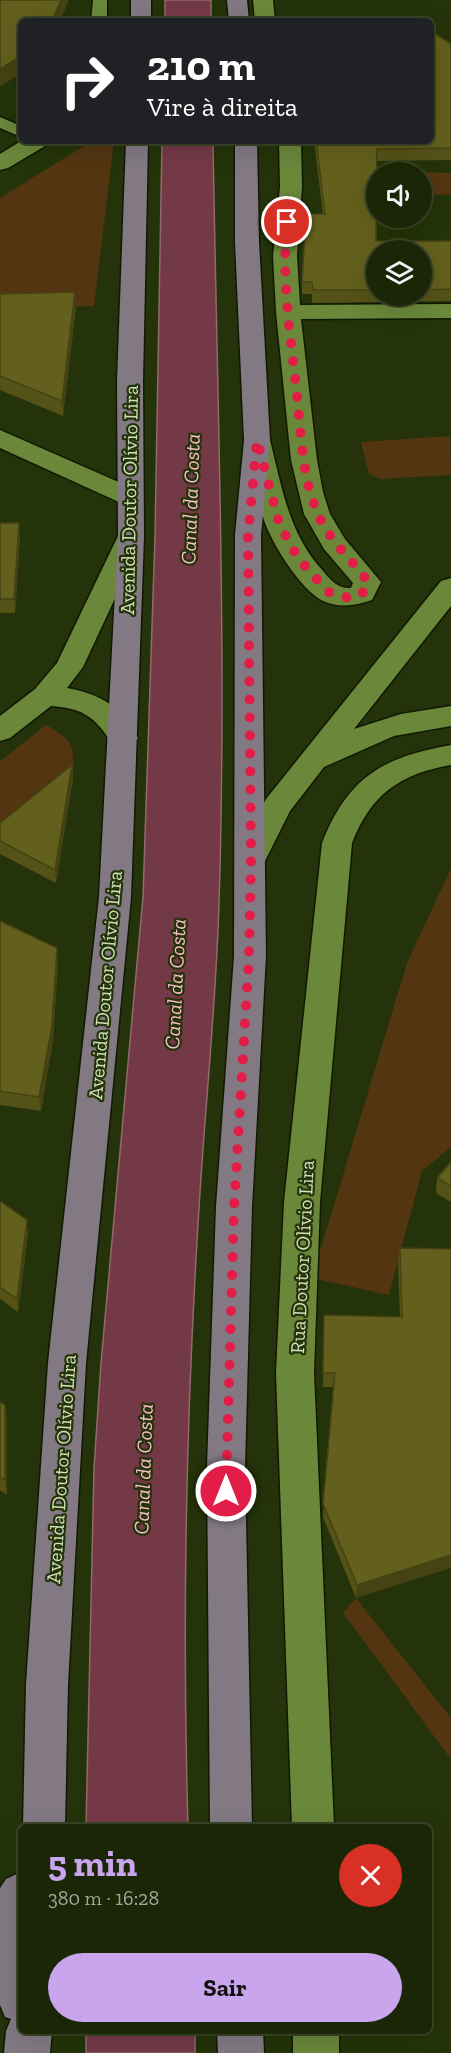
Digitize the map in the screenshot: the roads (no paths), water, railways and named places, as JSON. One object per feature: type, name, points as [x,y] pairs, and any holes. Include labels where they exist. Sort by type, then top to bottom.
[{"type":"main road","points":[[141,0],[141,18]]},
{"type":"main road","points":[[237,0],[238,18]]},
{"type":"main road","name":"Avenida Doutor Olívio Lira","points":[[44,1824],[47,1684],[67,1363],[110,953],[123,738],[131,536],[130,381],[137,144]]},
{"type":"main road","points":[[231,1824],[226,1515],[228,1388],[234,1207],[249,967],[251,859],[248,535],[257,440],[247,242],[246,144]]},
{"type":"main road","points":[[0,1929],[18,1899]]},
{"type":"main road","points":[[0,1953],[14,1970],[18,1988]]},
{"type":"main road","points":[[240,2034],[241,2053]]},
{"type":"street","points":[[263,0],[265,18]]},
{"type":"street","points":[[0,164],[31,144]]},
{"type":"street","points":[[257,440],[279,523],[292,548],[308,570],[330,593],[349,598],[362,594],[368,582],[334,543],[317,514],[304,460],[288,312],[285,242],[291,187],[290,144]]},
{"type":"street","points":[[288,312],[451,311]]},
{"type":"street","points":[[0,438],[130,497]]},
{"type":"street","points":[[0,731],[45,696],[77,653],[131,536]]},
{"type":"street","points":[[251,859],[277,806],[451,587]]},
{"type":"street","points":[[45,696],[64,697],[97,707],[110,717],[123,738]]},
{"type":"street","points":[[296,782],[337,748],[363,735],[422,719],[451,716]]},
{"type":"street","name":"Rua Doutor Olívio Lira","points":[[313,1824],[296,1373],[302,1202],[337,843],[344,822],[369,787],[408,765],[451,755]]},
{"type":"street","points":[[316,2034],[316,2053]]},
{"type":"lane","points":[[99,18],[100,0]]},
{"type":"lane","points":[[0,122],[18,131]]},
{"type":"water","points":[[165,0],[211,0],[211,18],[165,18]]},
{"type":"water","name":"Canal da Costa","points":[[162,144],[213,144],[220,522],[221,809],[219,904],[201,1170],[188,1440],[185,1595],[188,1824],[86,1824],[94,1468],[101,1363],[143,897],[155,536]]},
{"type":"water","points":[[86,2034],[195,2034],[195,2053],[86,2053]]}]
